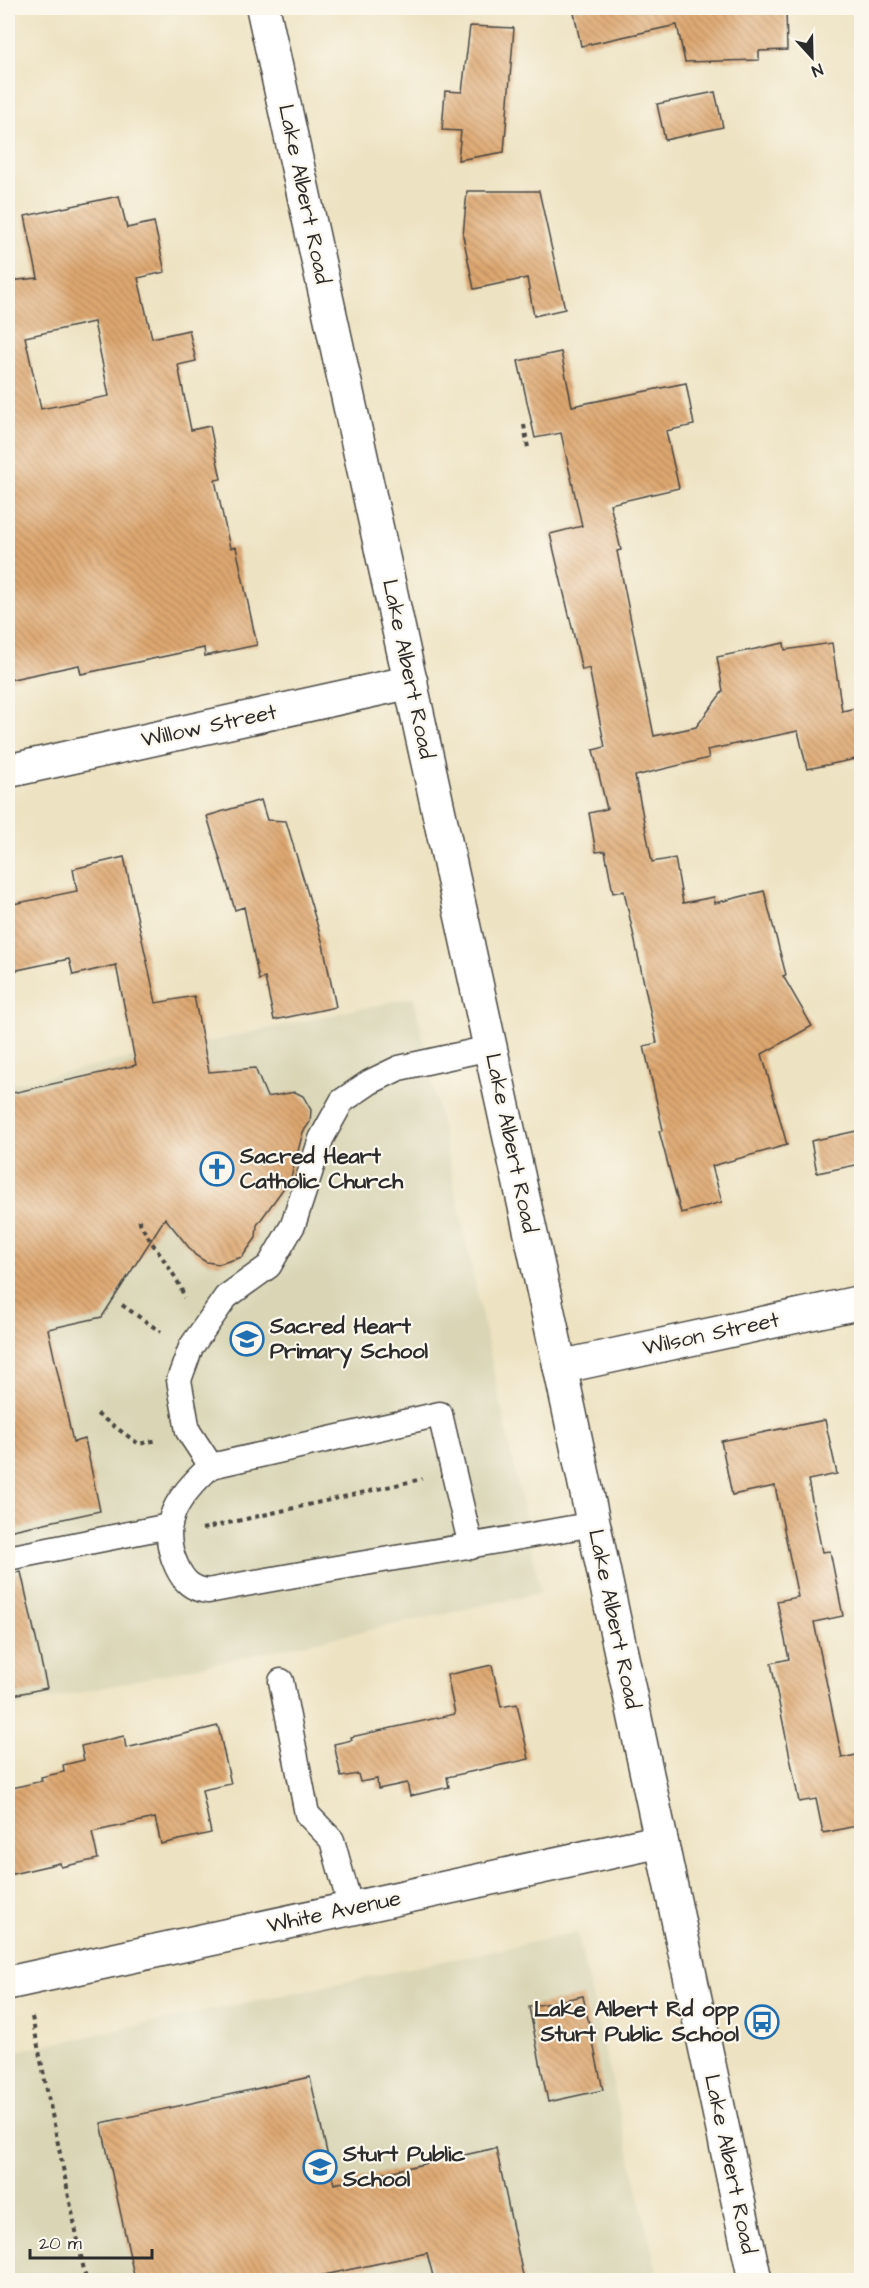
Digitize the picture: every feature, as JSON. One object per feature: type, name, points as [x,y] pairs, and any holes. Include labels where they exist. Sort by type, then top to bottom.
[{"type":"main road","name":"Lake Albert Road","points":[[263,8],[560,1367],[754,2280]]},
{"type":"main road","name":"Willow Street","points":[[8,771],[411,682]]},
{"type":"main road","name":"Wilson Street","points":[[560,1367],[861,1302]]},
{"type":"main road","name":"White Avenue","points":[[16,1982],[661,1842]]},
{"type":"lane","points":[[211,1466],[188,1431],[179,1380],[191,1347],[226,1297],[269,1266],[293,1225],[321,1139],[342,1101],[370,1082],[399,1068],[490,1048]]},
{"type":"lane","points":[[471,1547],[441,1414],[211,1466],[185,1490],[169,1526],[170,1552],[183,1579],[195,1590],[208,1591],[341,1566],[471,1547],[593,1524]]},
{"type":"lane","points":[[8,1558],[169,1526]]},
{"type":"lane","points":[[281,1681],[307,1814],[332,1840],[351,1909]]},
{"type":"path","points":[[524,425],[528,448]]},
{"type":"path","points":[[122,1305],[166,1335]]},
{"type":"path","points":[[98,1414],[139,1443],[168,1438]]},
{"type":"path","points":[[16,1982],[86,2280]]},
{"type":"shaded area","name":"Sacred Heart Primary School","points":[[414,997],[541,1593],[8,1708],[8,1085]]},
{"type":"shaded area","name":"Sturt Public School","points":[[577,1933],[659,2280],[8,2280],[8,2053]]},
{"type":"building","points":[[573,8],[786,8],[787,50],[759,51],[759,60],[685,62],[677,25],[581,46]]},
{"type":"building","points":[[470,26],[514,28],[504,152],[458,160],[461,131],[442,130],[445,91],[462,92]]},
{"type":"building","points":[[715,92],[723,127],[665,140],[657,104]]},
{"type":"building","points":[[467,191],[539,191],[565,309],[534,316],[527,278],[474,289],[463,236]]},
{"type":"building","points":[[119,196],[127,228],[154,222],[165,272],[138,278],[152,338],[189,330],[196,361],[178,365],[191,430],[210,426],[221,479],[215,480],[230,548],[236,547],[257,645],[205,656],[204,648],[81,674],[79,665],[8,680],[8,281],[38,278],[25,216]],"holes":[[[94,322],[109,396],[41,409],[25,337]]]},
{"type":"building","points":[[561,352],[572,406],[686,383],[694,425],[666,431],[679,488],[610,504],[621,550],[617,551],[654,736],[696,727],[723,691],[717,657],[784,643],[785,650],[832,643],[842,711],[861,707],[861,758],[807,769],[798,731],[707,750],[709,758],[635,776],[652,862],[675,858],[683,903],[714,897],[715,903],[764,891],[786,975],[783,976],[812,1026],[762,1054],[787,1145],[712,1166],[722,1202],[681,1213],[659,1131],[663,1130],[644,1046],[657,1043],[624,891],[613,893],[605,851],[596,852],[589,813],[607,809],[593,750],[605,747],[589,668],[582,670],[550,534],[582,526],[561,433],[535,438],[518,361]]},
{"type":"building","points":[[261,800],[267,820],[286,821],[323,944],[336,1007],[274,1020],[265,978],[259,980],[244,907],[235,910],[207,816]]},
{"type":"building","points":[[124,857],[156,1003],[194,996],[209,1072],[255,1068],[267,1097],[295,1092],[303,1096],[311,1110],[310,1122],[303,1132],[291,1178],[257,1225],[256,1238],[242,1257],[219,1264],[206,1262],[195,1255],[165,1218],[102,1317],[48,1329],[73,1442],[85,1439],[100,1511],[8,1531],[8,1094],[136,1065],[116,965],[73,975],[69,959],[8,972],[8,905],[77,891],[73,869]]},
{"type":"building","points":[[861,1130],[861,1164],[817,1173],[811,1141]]},
{"type":"building","points":[[825,1420],[837,1474],[808,1480],[822,1552],[830,1551],[843,1616],[814,1622],[842,1758],[861,1754],[861,1825],[823,1833],[816,1799],[799,1802],[771,1663],[789,1659],[777,1601],[798,1597],[775,1486],[732,1495],[721,1441]]},
{"type":"building","points":[[21,1572],[47,1688],[8,1696],[8,1574]]},
{"type":"building","points":[[492,1665],[501,1707],[517,1704],[529,1759],[447,1777],[449,1787],[410,1796],[407,1783],[378,1789],[377,1779],[360,1782],[358,1774],[341,1777],[334,1744],[352,1740],[351,1737],[455,1714],[447,1675]]},
{"type":"building","points":[[218,1726],[231,1784],[202,1790],[211,1833],[161,1844],[155,1818],[92,1832],[98,1859],[61,1867],[60,1863],[8,1875],[8,1789],[42,1781],[41,1777],[64,1772],[63,1765],[84,1760],[81,1746],[124,1736],[126,1748]]},
{"type":"building","points":[[583,1996],[603,2090],[548,2102],[529,2007]]},
{"type":"building","points":[[310,2077],[334,2184],[496,2148],[524,2280],[434,2280],[427,2253],[301,2280],[135,2280],[101,2123]]},
{"type":"place","name":"Sacred Heart Catholic Church","points":[[217,1169]]},
{"type":"place","name":"Sacred Heart Primary School","points":[[247,1339]]},
{"type":"place","name":"Lake Albert Rd opp Sturt Public School","points":[[762,2022]]},
{"type":"place","name":"Sturt Public School","points":[[320,2167]]}]
